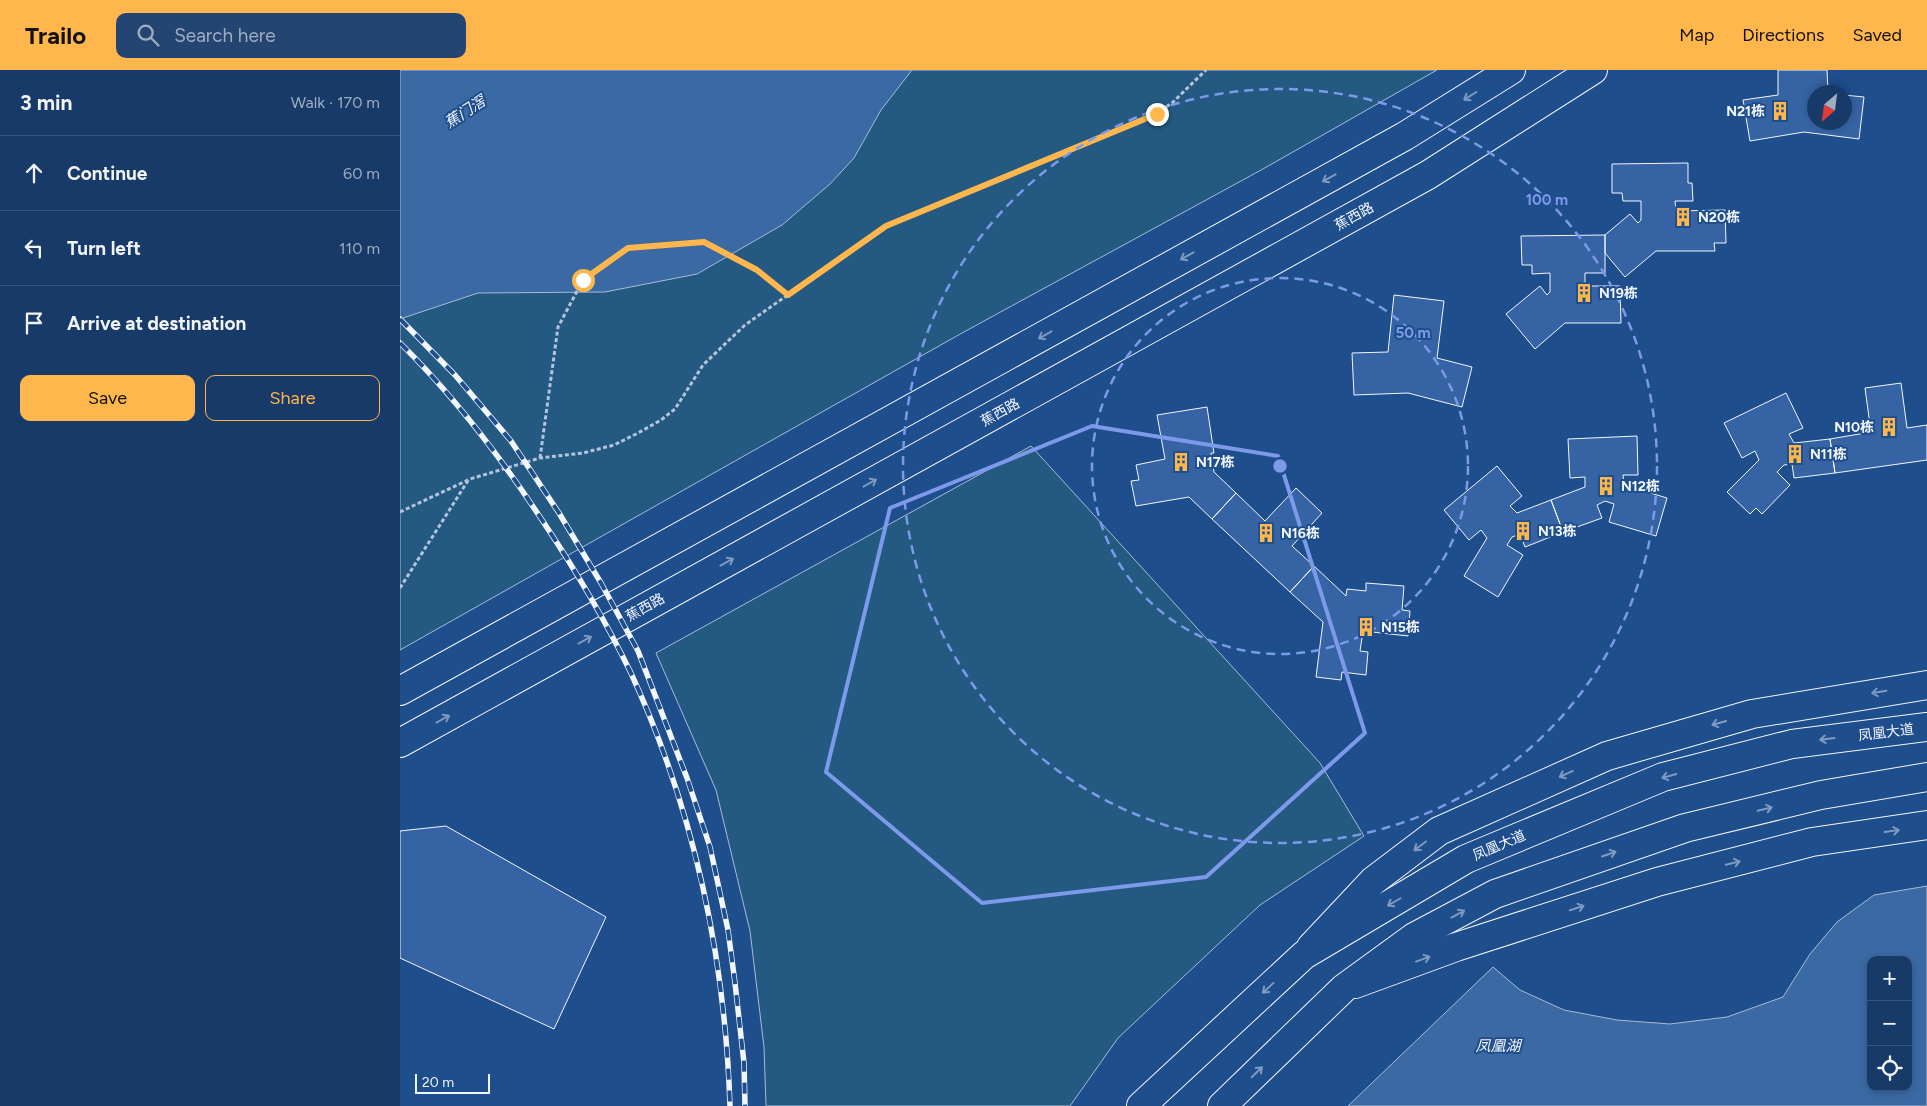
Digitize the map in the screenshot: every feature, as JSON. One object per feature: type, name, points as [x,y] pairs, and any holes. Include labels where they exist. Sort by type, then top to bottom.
[{"type":"main road","points":[[400,691],[1405,136],[1511,70]]},
{"type":"main road","name":"蕉西路","points":[[400,742],[1428,175],[1593,70]]},
{"type":"main road","points":[[1304,955],[1373,881],[1439,832],[1607,756],[1752,714],[1927,685]]},
{"type":"main road","name":"凤凰大道","points":[[1141,1106],[1304,955],[1466,859],[1663,778],[1792,744],[1927,726]]},
{"type":"main road","points":[[1222,1106],[1344,988],[1414,937],[1495,894],[1685,828],[1821,795],[1927,777]]},
{"type":"main road","points":[[1344,988],[1456,947],[1657,882],[1812,842],[1927,825]]},
{"type":"path","points":[[400,512],[470,479],[540,458],[583,453],[614,445],[638,434],[675,409],[704,365],[745,325],[886,226],[1157,114],[1172,103],[1206,70]]},
{"type":"path","points":[[540,458],[558,327],[583,280],[628,248],[704,242],[757,270],[788,295]]},
{"type":"path","points":[[400,588],[470,479]]},
{"type":"highlighted area","points":[[1092,426],[1278,456],[1365,733],[1206,877],[982,903],[826,772],[890,508]]},
{"type":"shaded area","points":[[400,70],[1437,70],[1263,169],[962,333],[400,650]]},
{"type":"shaded area","points":[[1031,446],[1320,763],[1364,836],[1260,905],[1118,1038],[1070,1106],[766,1106],[764,1047],[750,931],[716,790],[656,653]]},
{"type":"water","name":"蕉门滘","points":[[400,70],[912,70],[881,110],[854,158],[830,184],[782,225],[697,274],[605,292],[478,293],[400,319]]},
{"type":"water","name":"凤凰湖","points":[[1927,886],[1927,1106],[1348,1106],[1493,967],[1520,990],[1564,1010],[1617,1020],[1670,1024],[1727,1017],[1783,997],[1810,954],[1837,922],[1874,895]]},
{"type":"building","name":"N21栋","points":[[1778,70],[1827,70],[1828,85],[1807,85],[1807,130],[1852,130],[1852,96],[1864,97],[1859,139],[1804,132],[1750,141],[1743,100],[1778,95]]},
{"type":"building","name":"N20栋","points":[[1688,163],[1688,183],[1692,183],[1693,201],[1675,201],[1676,211],[1725,210],[1726,243],[1714,243],[1715,251],[1656,251],[1625,277],[1605,253],[1605,235],[1630,214],[1638,223],[1641,220],[1641,201],[1623,201],[1622,193],[1612,193],[1612,164]]},
{"type":"building","name":"N19栋","points":[[1605,235],[1605,273],[1585,273],[1585,286],[1620,286],[1621,323],[1565,323],[1535,349],[1506,314],[1540,286],[1547,295],[1550,292],[1550,273],[1532,274],[1532,265],[1522,265],[1521,236]]},
{"type":"building","points":[[1394,295],[1444,301],[1437,358],[1472,367],[1462,407],[1408,393],[1354,395],[1352,353],[1388,352]]},
{"type":"building","name":"N10栋","points":[[1901,383],[1907,428],[1927,425],[1927,460],[1835,473],[1830,439],[1871,432],[1865,388]]},
{"type":"building","name":"N11栋","points":[[1786,393],[1803,428],[1789,434],[1794,443],[1830,439],[1835,473],[1794,478],[1792,464],[1784,465],[1777,472],[1790,485],[1762,514],[1756,508],[1750,514],[1727,492],[1759,460],[1755,451],[1742,458],[1724,423]]},
{"type":"building","name":"N17栋","points":[[1207,407],[1214,453],[1211,453],[1214,472],[1236,493],[1212,519],[1189,497],[1136,506],[1131,481],[1139,480],[1136,465],[1165,459],[1157,415]]},
{"type":"building","name":"N12栋","points":[[1637,436],[1638,475],[1623,475],[1624,485],[1667,498],[1656,536],[1609,522],[1614,504],[1605,501],[1597,505],[1602,518],[1563,532],[1551,500],[1585,487],[1585,477],[1570,478],[1568,439]]},
{"type":"building","name":"N13栋","points":[[1497,466],[1522,496],[1510,506],[1517,513],[1551,500],[1563,532],[1525,547],[1520,534],[1512,537],[1507,545],[1523,555],[1498,597],[1464,576],[1487,538],[1481,530],[1469,540],[1444,510]]},
{"type":"building","name":"N16栋","points":[[1296,488],[1322,513],[1292,546],[1314,566],[1290,592],[1212,519],[1236,493],[1265,521]]},
{"type":"building","name":"N15栋","points":[[1314,566],[1346,596],[1347,589],[1366,591],[1366,583],[1404,586],[1402,610],[1410,611],[1408,636],[1363,631],[1360,651],[1368,652],[1366,675],[1342,672],[1341,680],[1316,677],[1323,622],[1290,592]]},
{"type":"building","points":[[446,826],[606,917],[554,1029],[400,958],[400,831]]},
{"type":"railway","points":[[400,319],[455,375],[511,441],[559,513],[601,583],[638,651],[687,778],[710,847],[728,930],[744,1063],[745,1106]]},
{"type":"railway","points":[[400,343],[459,407],[512,475],[579,577],[630,671],[672,775],[702,883],[713,938],[721,994],[730,1106]]},
{"type":"place","name":"N21栋","points":[[1780,111]]},
{"type":"place","name":"N20栋","points":[[1683,217]]},
{"type":"place","name":"N19栋","points":[[1584,293]]},
{"type":"place","name":"N10栋","points":[[1889,427]]},
{"type":"place","name":"N11栋","points":[[1795,454]]},
{"type":"place","name":"N17栋","points":[[1181,462]]},
{"type":"place","name":"N12栋","points":[[1606,486]]},
{"type":"place","name":"N13栋","points":[[1523,531]]},
{"type":"place","name":"N16栋","points":[[1266,533]]},
{"type":"place","name":"N15栋","points":[[1366,627]]},
{"type":"route","points":[[583,280],[628,248],[704,242],[757,270],[788,295],[886,226],[1157,114]]}]
